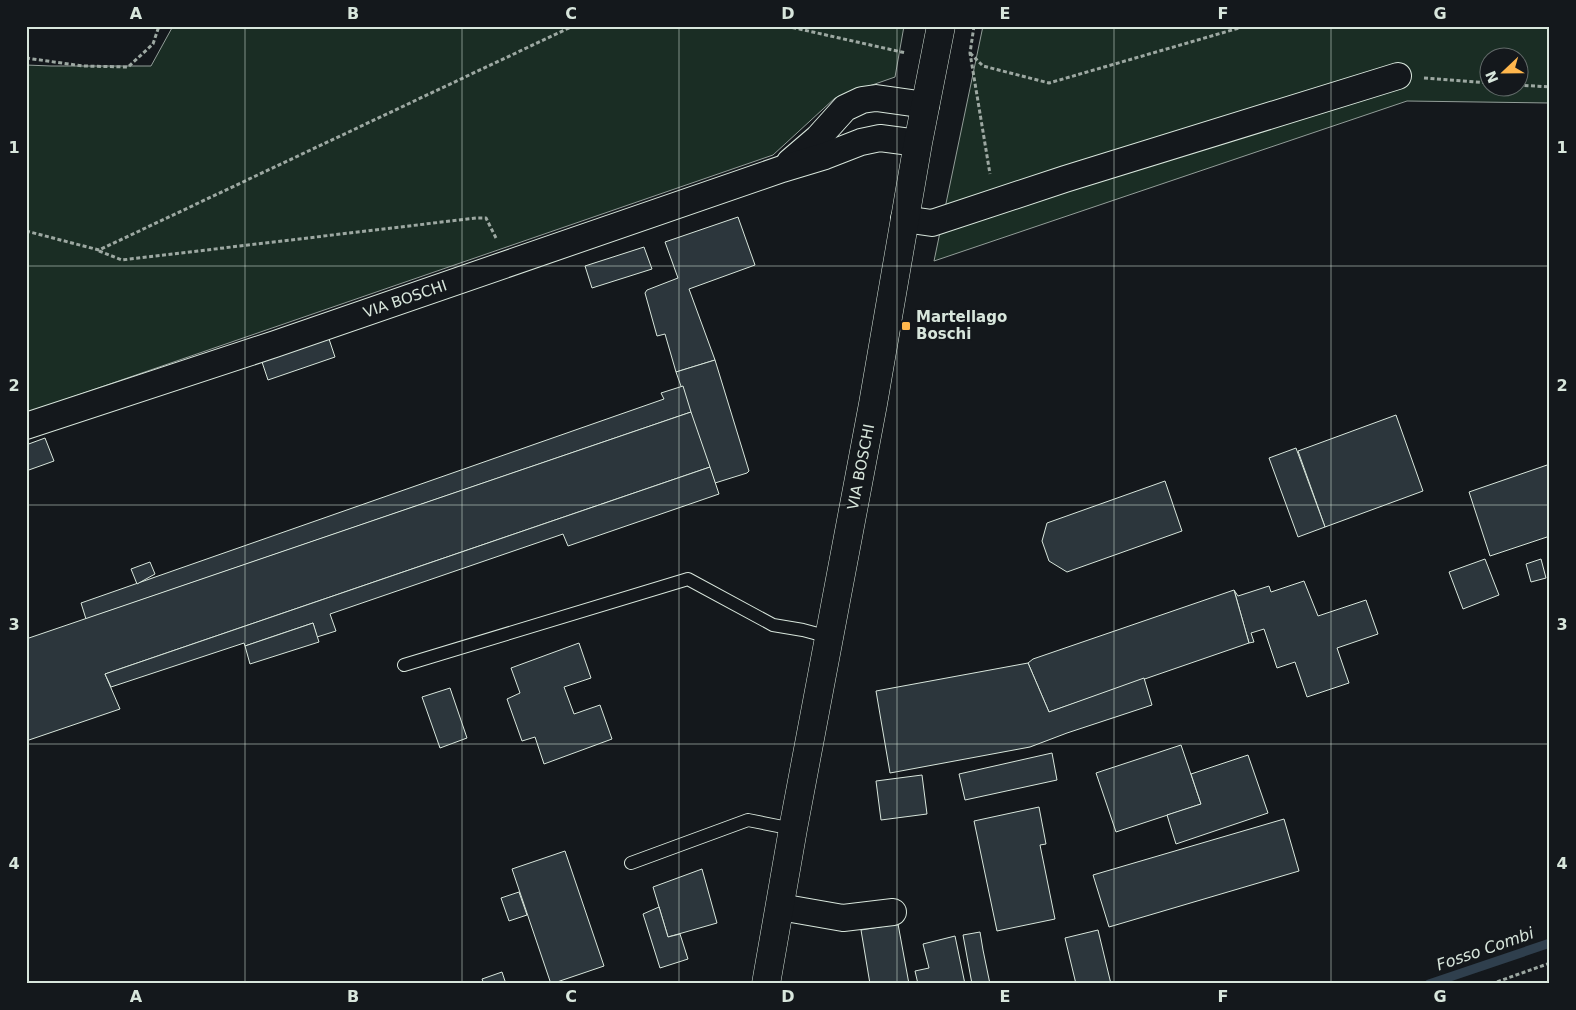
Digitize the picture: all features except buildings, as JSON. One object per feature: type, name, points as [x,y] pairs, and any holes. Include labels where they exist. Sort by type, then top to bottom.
[{"type":"main road","name":"VIA BOSCHI","points":[[766,984],[873,404],[904,219],[941,26]]},
{"type":"street","points":[[904,219],[932,223],[1398,76]]},
{"type":"street","points":[[782,169],[818,138],[845,108],[862,100],[876,98],[926,105]]},
{"type":"street","name":"VIA BOSCHI","points":[[26,426],[275,344],[782,169],[825,156],[861,142],[880,138],[918,143]]},
{"type":"street","points":[[780,907],[844,918],[893,912]]},
{"type":"lane","points":[[404,666],[688,579],[773,625],[829,637]]},
{"type":"lane","points":[[631,863],[748,820],[794,828]]},
{"type":"path","points":[[26,58],[83,66],[128,67],[153,44],[159,26]]},
{"type":"path","points":[[99,250],[573,26]]},
{"type":"path","points":[[786,26],[909,54]]},
{"type":"path","points":[[974,26],[970,53],[994,202]]},
{"type":"path","points":[[970,53],[983,66],[1049,83],[1246,26]]},
{"type":"path","points":[[1398,76],[1478,82]]},
{"type":"path","points":[[1528,86],[1550,87]]},
{"type":"path","points":[[26,231],[99,250],[122,260],[486,218],[508,264]]},
{"type":"path","points":[[1491,984],[1550,963]]},
{"type":"green space","points":[[173,26],[904,26],[895,77],[835,98],[773,155],[26,413],[26,65],[151,66]]},
{"type":"green space","points":[[983,26],[1550,26],[1550,103],[1407,101],[934,261]]},
{"type":"waterway","name":"Fosso Combi","points":[[1429,984],[1550,943]]},
{"type":"place","name":"Martellago Boschi","points":[[906,326]]}]
